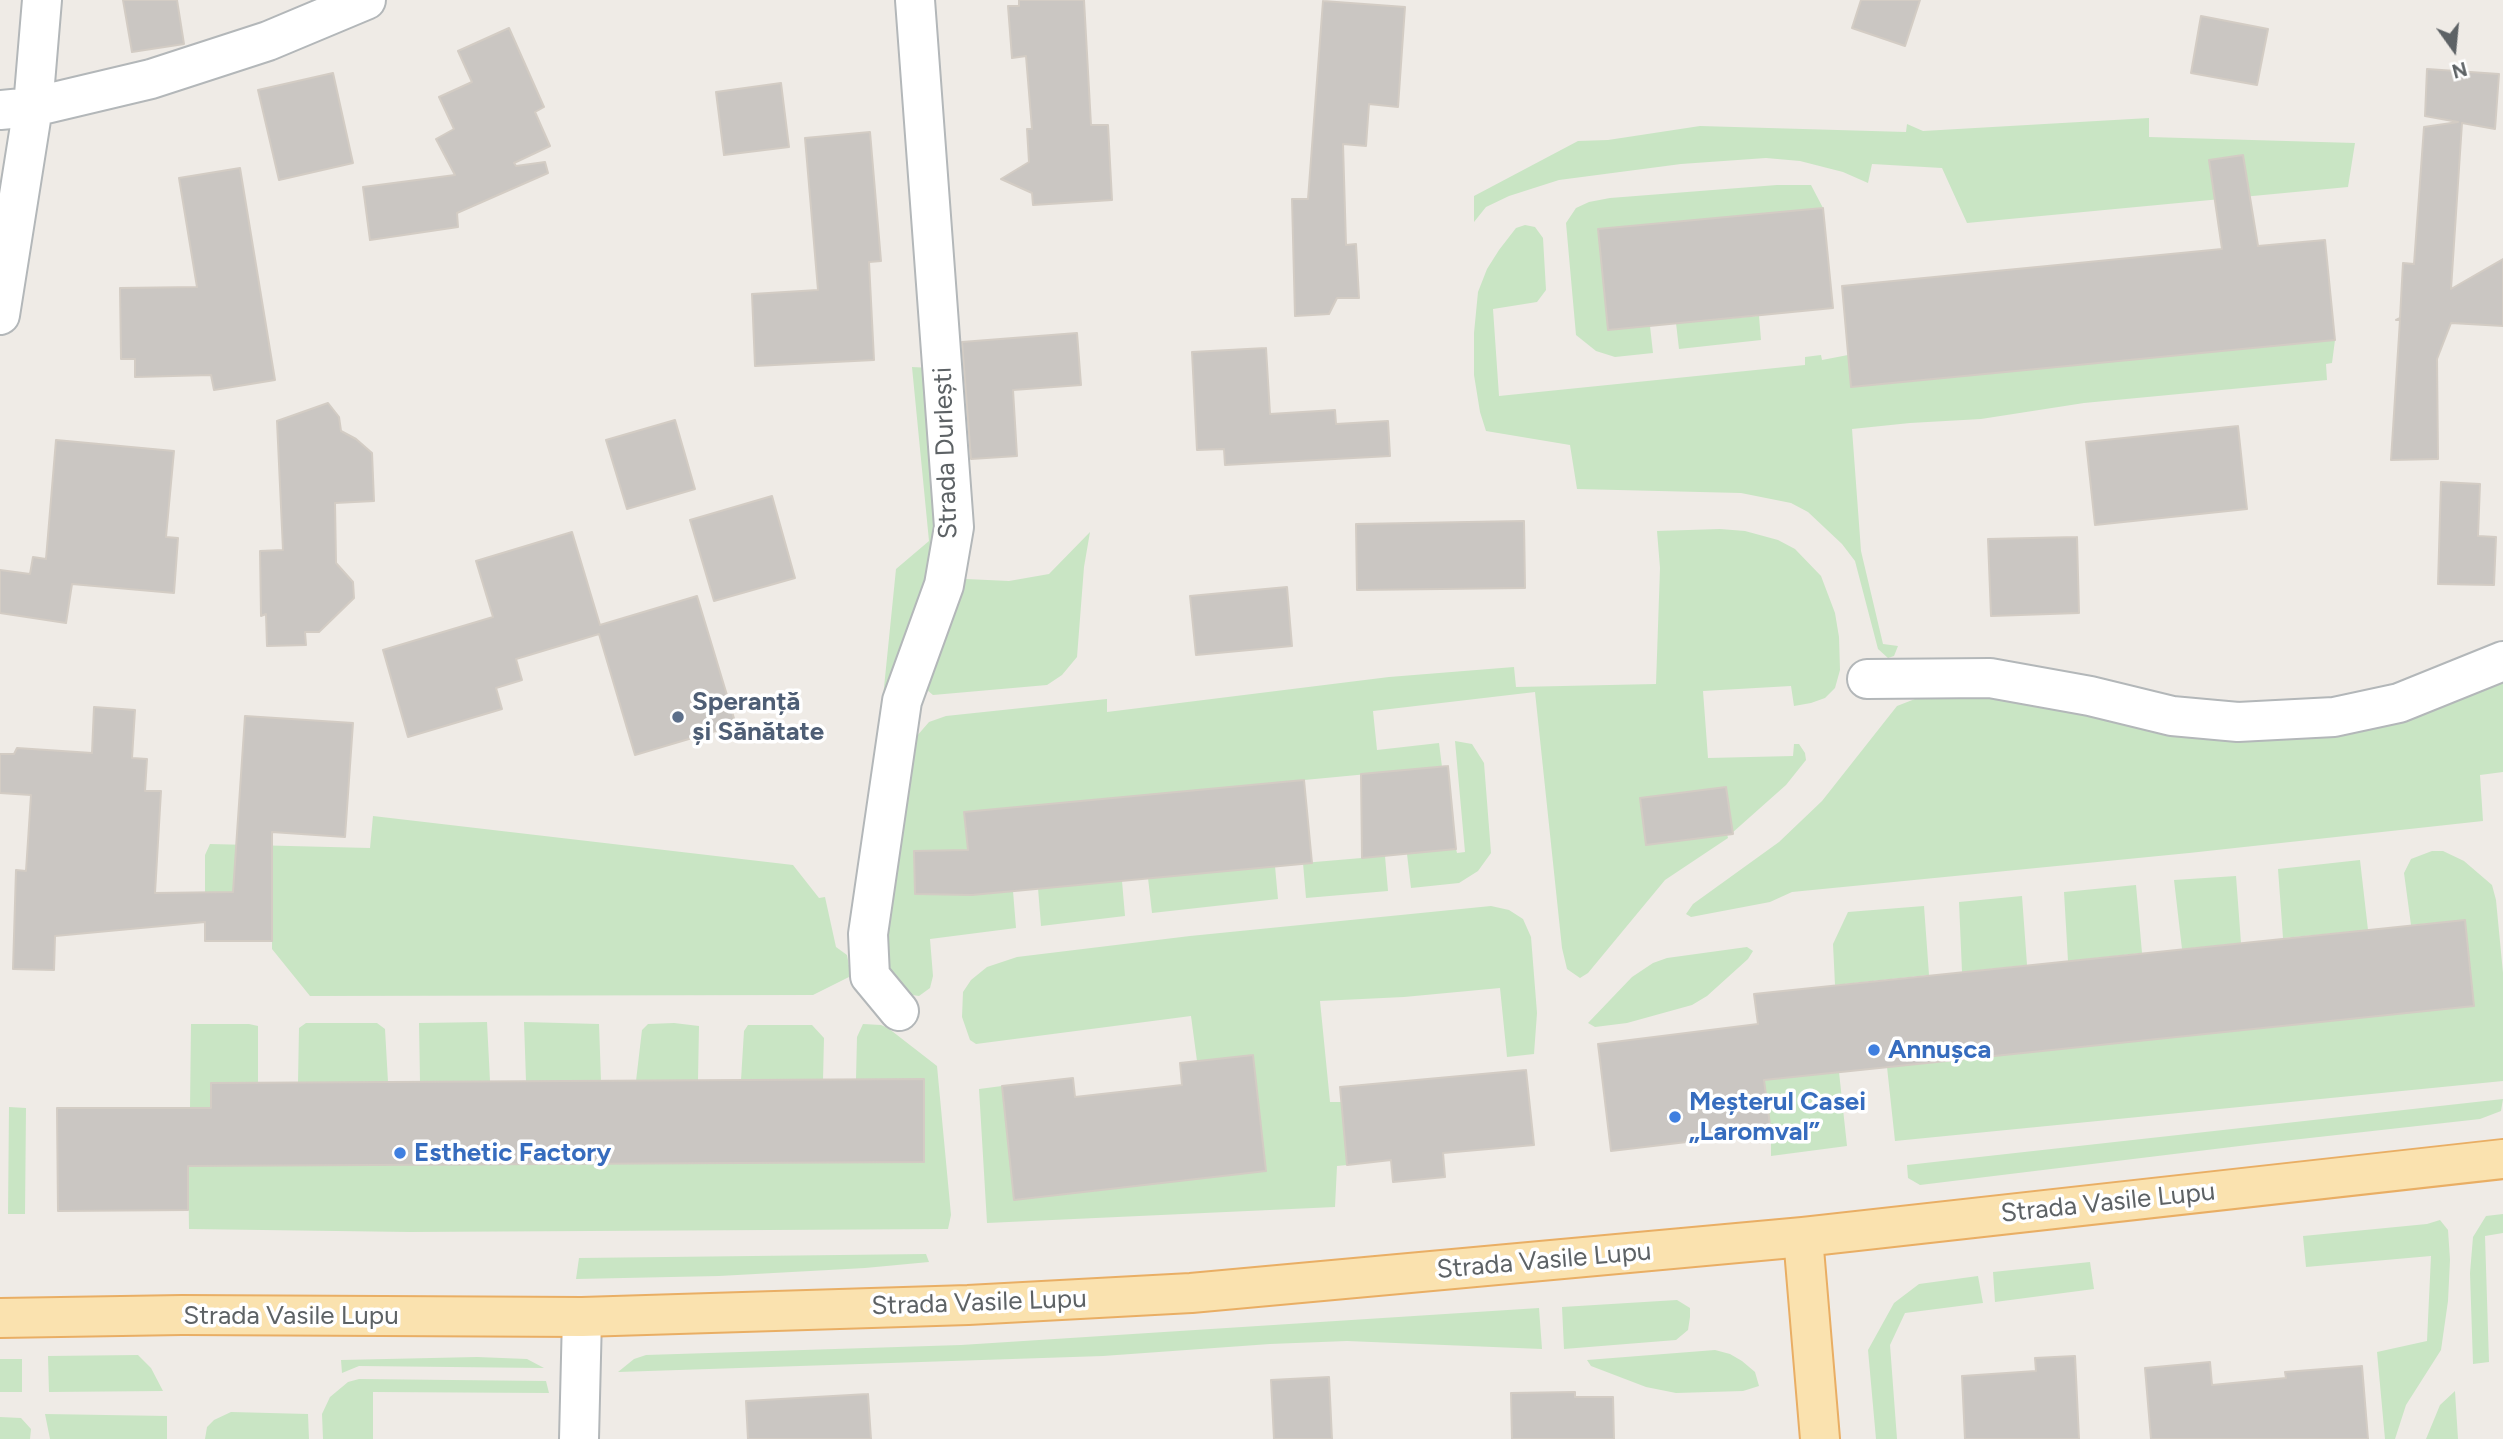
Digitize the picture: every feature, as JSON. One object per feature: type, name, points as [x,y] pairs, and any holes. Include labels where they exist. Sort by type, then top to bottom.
[{"type":"main road","name":"Strada Vasile Lupu","points":[[0,1318],[182,1315],[582,1317],[968,1305],[1191,1293],[1803,1237],[2503,1159]]},
{"type":"main road","points":[[1803,1237],[1820,1439]]},
{"type":"street","points":[[0,315],[16,108],[42,0]]},
{"type":"street","points":[[16,108],[152,79],[268,41],[366,0]]},
{"type":"street","name":"Strada Durlești","points":[[899,1011],[870,976],[868,934],[902,701],[944,585],[954,527],[915,0]]},
{"type":"street","points":[[1867,679],[1990,678],[2090,696],[2172,716],[2238,722],[2334,717],[2399,703],[2503,661]]},
{"type":"street","points":[[579,1439],[582,1317]]},
{"type":"green space","points":[[2149,118],[2149,137],[2355,143],[2348,187],[1967,223],[1942,168],[1872,164],[1868,183],[1843,172],[1800,161],[1766,158],[1681,164],[1559,180],[1509,196],[1486,207],[1474,222],[1474,196],[1578,141],[1608,140],[1700,126],[1906,132],[1907,124],[1923,131]]},
{"type":"green space","points":[[1777,185],[1811,185],[1823,208],[1599,229],[1608,330],[1650,326],[1653,353],[1615,357],[1596,351],[1576,335],[1566,223],[1576,208],[1610,198]]},
{"type":"green space","points":[[1525,225],[1535,227],[1543,238],[1546,290],[1537,302],[1493,309],[1499,396],[1805,365],[1805,357],[1821,355],[1822,360],[1848,355],[1852,387],[2335,340],[2332,363],[2326,364],[2327,380],[2084,403],[1981,419],[1852,429],[1861,551],[1883,644],[1898,646],[1894,656],[1888,658],[1878,649],[1855,561],[1842,544],[1808,512],[1791,503],[1741,493],[1577,489],[1570,445],[1486,431],[1474,375],[1478,292],[1487,269],[1499,250],[1516,228]]},
{"type":"green space","points":[[1759,316],[1761,340],[1679,349],[1676,323]]},
{"type":"green space","points":[[912,367],[931,368],[938,543],[864,885],[896,569],[929,541]]},
{"type":"green space","points":[[1657,531],[1745,531],[1778,540],[1795,549],[1821,576],[1835,613],[1839,637],[1840,670],[1835,688],[1825,698],[1794,706],[1791,686],[1703,691],[1708,758],[1793,756],[1794,744],[1799,744],[1806,760],[1786,785],[1732,833],[1726,787],[1640,799],[1646,845],[1727,834],[1728,838],[1665,880],[1588,973],[1580,978],[1567,969],[1562,948],[1535,692],[1373,711],[1377,750],[1439,743],[1442,767],[965,812],[972,894],[1013,891],[1016,928],[930,939],[933,976],[930,988],[919,996],[906,994],[883,970],[886,892],[916,737],[929,722],[946,716],[1107,699],[1107,712],[1389,677],[1514,667],[1516,687],[1656,684],[1660,568]]},
{"type":"green space","points":[[1090,532],[1084,567],[1077,657],[1062,675],[1047,685],[933,695],[927,690],[935,646],[966,579],[1009,581],[1049,574]]},
{"type":"green space","points":[[2503,668],[2503,772],[2480,775],[2483,821],[1792,892],[1770,902],[1691,917],[1686,914],[1693,904],[1779,842],[1822,801],[1897,706],[1915,699],[1956,695],[2031,702],[2129,725],[2205,729]]},
{"type":"green space","points":[[1455,741],[1472,744],[1484,763],[1491,853],[1478,871],[1459,883],[1411,888],[1407,854],[1456,849],[1457,853],[1465,852]]},
{"type":"green space","points":[[373,816],[793,865],[819,898],[825,897],[836,947],[847,955],[851,976],[813,995],[310,996],[272,949],[272,892],[205,892],[205,855],[210,844],[370,848]]},
{"type":"green space","points":[[2432,851],[2443,851],[2464,861],[2492,885],[2496,900],[2503,973],[2503,1081],[1895,1141],[1887,1067],[2473,1006],[2465,920],[2411,925],[2404,873],[2411,859]]},
{"type":"green space","points":[[1385,856],[1388,891],[1306,898],[1303,863]]},
{"type":"green space","points":[[2360,860],[2368,930],[2283,938],[2278,869]]},
{"type":"green space","points":[[1275,866],[1278,899],[1152,913],[1148,878]]},
{"type":"green space","points":[[2236,876],[2241,943],[2182,949],[2174,880]]},
{"type":"green space","points":[[1122,881],[1125,916],[1041,926],[1038,888]]},
{"type":"green space","points":[[2136,885],[2142,953],[2068,961],[2064,892]]},
{"type":"green space","points":[[2022,896],[2027,965],[1962,972],[1959,902]]},
{"type":"green space","points":[[1491,906],[1509,910],[1523,919],[1531,937],[1537,1013],[1534,1054],[1507,1057],[1500,988],[1320,1001],[1330,1102],[1341,1102],[1347,1165],[1337,1166],[1335,1207],[987,1223],[979,1089],[1002,1086],[1015,1200],[1266,1171],[1197,1061],[1191,1016],[976,1044],[970,1040],[962,1017],[963,992],[971,980],[987,967],[1017,957],[1190,936]]},
{"type":"green space","points":[[1924,906],[1929,975],[1835,985],[1833,944],[1848,912]]},
{"type":"green space","points":[[1747,947],[1753,951],[1748,959],[1707,996],[1692,1005],[1627,1023],[1595,1027],[1588,1023],[1632,977],[1653,963],[1667,958]]},
{"type":"green space","points":[[487,1022],[490,1081],[420,1082],[419,1023]]},
{"type":"green space","points":[[524,1022],[599,1024],[601,1081],[526,1081]]},
{"type":"green space","points":[[306,1023],[377,1023],[385,1029],[388,1082],[298,1083],[299,1028]]},
{"type":"green space","points":[[191,1024],[258,1026],[258,1083],[211,1083],[211,1107],[190,1108]]},
{"type":"green space","points":[[648,1024],[699,1026],[698,1080],[636,1081],[642,1030]]},
{"type":"green space","points":[[863,1024],[888,1028],[937,1066],[951,1215],[948,1229],[410,1232],[189,1229],[188,1153],[212,1166],[924,1162],[923,1079],[856,1079],[857,1037]]},
{"type":"green space","points":[[748,1025],[812,1025],[824,1038],[823,1080],[741,1080],[744,1031]]},
{"type":"green space","points":[[1839,1072],[1847,1146],[1771,1156],[1771,1132],[1764,1080]]},
{"type":"green space","points":[[2503,1099],[2501,1111],[2480,1119],[1920,1185],[1908,1178],[1907,1165]]},
{"type":"green space","points":[[9,1107],[26,1108],[25,1214],[8,1214]]},
{"type":"green space","points":[[2503,1214],[2503,1233],[2485,1236],[2489,1362],[2473,1364],[2470,1273],[2473,1237],[2486,1216]]},
{"type":"green space","points":[[2440,1220],[2448,1230],[2450,1260],[2441,1350],[2406,1405],[2395,1439],[2385,1439],[2377,1352],[2427,1341],[2431,1256],[2306,1267],[2303,1236],[2427,1224]]},
{"type":"green space","points":[[926,1254],[929,1262],[865,1268],[719,1276],[576,1279],[579,1258]]},
{"type":"green space","points":[[2090,1262],[2094,1289],[1995,1302],[1993,1272]]},
{"type":"green space","points":[[1978,1276],[1983,1303],[1905,1313],[1890,1345],[1897,1439],[1876,1439],[1868,1350],[1894,1303],[1919,1284]]},
{"type":"green space","points":[[1677,1300],[1690,1308],[1690,1317],[1688,1330],[1676,1340],[1564,1349],[1562,1307]]},
{"type":"green space","points":[[1539,1308],[1542,1349],[1347,1341],[1103,1356],[618,1372],[634,1359],[646,1355],[961,1345]]},
{"type":"green space","points":[[1715,1350],[1742,1361],[1755,1372],[1759,1386],[1743,1391],[1676,1393],[1646,1387],[1591,1366],[1587,1360]]},
{"type":"green space","points":[[138,1355],[151,1368],[163,1391],[49,1392],[48,1356]]},
{"type":"green space","points":[[477,1357],[527,1359],[544,1368],[359,1366],[342,1373],[341,1360]]},
{"type":"green space","points":[[0,1359],[22,1359],[22,1392],[0,1392]]},
{"type":"green space","points":[[359,1379],[546,1381],[549,1393],[373,1392],[373,1439],[323,1439],[322,1414],[330,1397],[348,1382]]},
{"type":"green space","points":[[2455,1391],[2458,1439],[2426,1439],[2440,1405]]},
{"type":"green space","points":[[231,1412],[308,1414],[309,1439],[205,1439],[207,1427],[214,1420]]},
{"type":"green space","points":[[45,1414],[167,1416],[167,1439],[50,1439]]},
{"type":"green space","points":[[0,1417],[21,1418],[31,1429],[30,1439],[0,1439]]},
{"type":"building","points":[[123,0],[177,0],[184,44],[132,52]]},
{"type":"building","points":[[1019,0],[1084,0],[1091,125],[1108,125],[1112,200],[1033,205],[1032,193],[1001,179],[1029,162],[1027,129],[1032,129],[1026,56],[1012,58],[1008,6],[1019,6]]},
{"type":"building","points":[[1861,0],[1920,0],[1905,46],[1852,28]]},
{"type":"building","points":[[1323,1],[1405,7],[1398,107],[1369,104],[1366,146],[1343,144],[1346,245],[1356,244],[1359,298],[1337,298],[1329,314],[1295,316],[1292,199],[1308,199]]},
{"type":"building","points":[[2201,16],[2268,29],[2257,85],[2191,73]]},
{"type":"building","points":[[509,28],[544,107],[535,112],[550,146],[514,163],[516,166],[545,162],[548,173],[457,213],[458,227],[370,240],[363,187],[455,175],[436,139],[454,129],[439,97],[472,82],[458,51]]},
{"type":"building","points":[[2427,69],[2499,74],[2495,129],[2462,123],[2451,289],[2503,259],[2503,326],[2451,323],[2437,359],[2438,459],[2391,460],[2400,320],[2396,320],[2400,318],[2403,263],[2414,264],[2424,127],[2458,122],[2425,116]]},
{"type":"building","points":[[333,73],[353,163],[279,180],[258,90]]},
{"type":"building","points":[[781,83],[789,147],[724,155],[716,92]]},
{"type":"building","points":[[870,132],[881,261],[869,262],[874,360],[755,366],[752,294],[818,290],[805,138]]},
{"type":"building","points":[[2243,155],[2258,246],[2325,240],[2335,340],[1851,387],[1842,286],[2222,249],[2209,160]]},
{"type":"building","points":[[240,168],[275,380],[214,390],[211,375],[135,377],[135,359],[121,359],[120,288],[197,287],[179,178]]},
{"type":"building","points":[[1823,208],[1833,308],[1608,330],[1598,229]]},
{"type":"building","points":[[1077,333],[1081,385],[1013,390],[1017,456],[971,459],[962,342]]},
{"type":"building","points":[[1266,348],[1270,414],[1335,410],[1336,424],[1388,421],[1390,456],[1225,465],[1224,449],[1197,450],[1192,352]]},
{"type":"building","points":[[328,403],[339,417],[341,431],[356,439],[372,453],[374,501],[335,503],[336,563],[353,582],[354,598],[319,632],[305,632],[306,645],[267,646],[266,614],[261,616],[260,551],[283,550],[277,421]]},
{"type":"building","points":[[675,420],[695,489],[627,509],[606,440]]},
{"type":"building","points":[[2238,426],[2247,509],[2095,525],[2086,442]]},
{"type":"building","points":[[56,440],[174,451],[166,537],[178,538],[174,593],[72,584],[66,623],[0,613],[0,570],[30,574],[33,557],[46,559]]},
{"type":"building","points":[[2441,482],[2480,484],[2478,536],[2496,537],[2494,585],[2438,584]]},
{"type":"building","points":[[772,496],[795,578],[714,601],[690,520]]},
{"type":"building","points":[[1524,521],[1525,588],[1357,590],[1356,524]]},
{"type":"building","points":[[572,532],[600,625],[697,596],[736,725],[635,755],[599,634],[516,659],[522,680],[496,688],[502,709],[408,737],[383,650],[493,617],[476,561]]},
{"type":"building","points":[[2077,537],[2079,613],[1991,616],[1988,539]]},
{"type":"building","points":[[1287,587],[1292,646],[1196,655],[1190,596]]},
{"type":"building","points":[[94,707],[135,710],[132,758],[147,759],[145,791],[161,791],[155,893],[233,892],[245,716],[353,723],[345,837],[272,832],[272,941],[205,941],[205,922],[55,936],[54,970],[13,969],[16,870],[26,871],[31,795],[0,793],[0,754],[14,754],[17,748],[92,753]]},
{"type":"building","points":[[1448,766],[1456,849],[1362,858],[1361,774]]},
{"type":"building","points":[[1304,780],[1312,863],[972,895],[915,894],[914,851],[968,850],[964,812]]},
{"type":"building","points":[[1726,787],[1733,834],[1646,845],[1640,798]]},
{"type":"building","points":[[2465,920],[2474,1006],[1764,1080],[1771,1132],[1611,1151],[1598,1044],[1758,1024],[1754,994]]},
{"type":"building","points":[[1253,1055],[1266,1171],[1014,1200],[1002,1086],[1073,1078],[1075,1097],[1182,1085],[1180,1063]]},
{"type":"building","points":[[1526,1070],[1534,1145],[1443,1153],[1445,1177],[1393,1182],[1391,1160],[1347,1165],[1340,1087]]},
{"type":"building","points":[[924,1079],[924,1162],[188,1166],[188,1210],[58,1211],[57,1108],[211,1108],[211,1083]]},
{"type":"building","points":[[2075,1356],[2079,1439],[1965,1439],[1962,1376],[2036,1371],[2035,1358]]},
{"type":"building","points":[[2210,1362],[2212,1385],[2286,1378],[2285,1372],[2362,1366],[2368,1439],[2151,1439],[2145,1368]]},
{"type":"building","points":[[1329,1377],[1332,1439],[1274,1439],[1271,1380]]},
{"type":"building","points":[[1575,1392],[1575,1397],[1613,1397],[1614,1439],[1512,1439],[1511,1393]]},
{"type":"building","points":[[868,1394],[871,1439],[748,1439],[746,1401]]},
{"type":"place","name":"Speranță și Sănătate","points":[[678,717]]},
{"type":"place","name":"Annușca","points":[[1874,1050]]},
{"type":"place","name":"Meșterul Casei „Laromval”","points":[[1675,1117]]},
{"type":"place","name":"Esthetic Factory","points":[[400,1153]]}]
